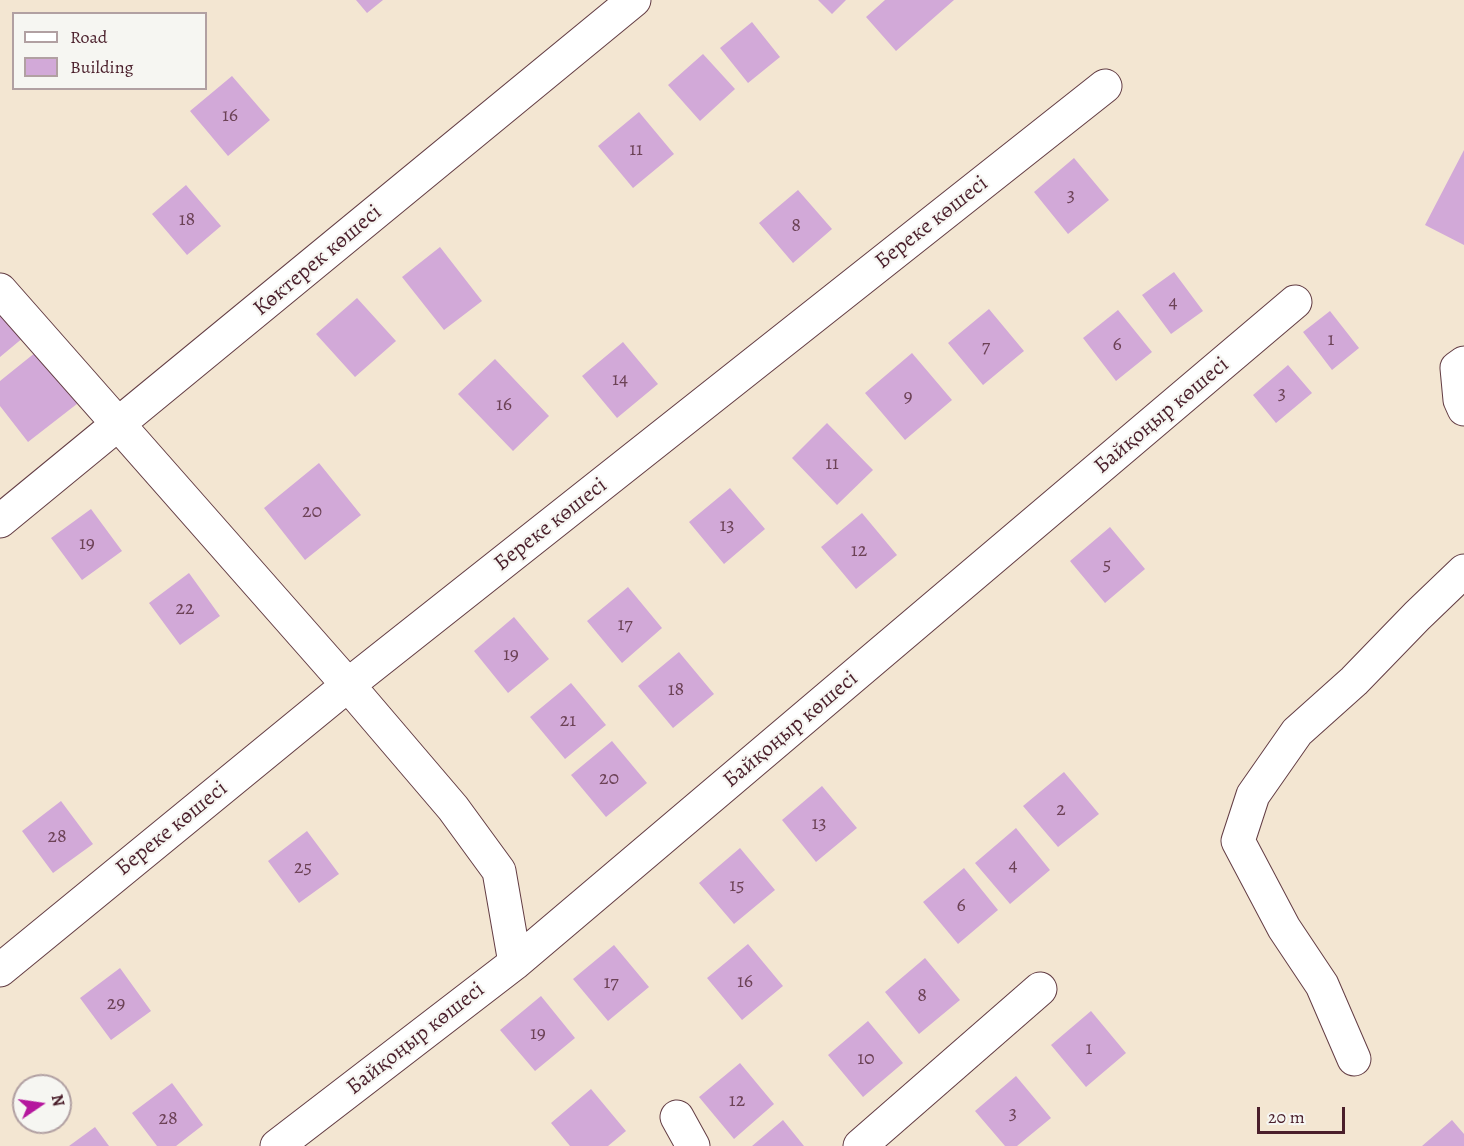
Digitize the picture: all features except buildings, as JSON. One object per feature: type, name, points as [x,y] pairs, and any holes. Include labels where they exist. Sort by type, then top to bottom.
[{"type":"street","name":"Көктерек көшесі","points":[[0,521],[634,0]]},
{"type":"street","name":"Береке көшесі","points":[[0,970],[348,685],[1106,86]]},
{"type":"street","points":[[0,290],[120,424],[453,808],[499,871],[515,963]]},
{"type":"street","name":"Байқоңыр көшесі","points":[[277,1146],[515,963],[1295,302]]},
{"type":"street","points":[[1464,363],[1457,368],[1460,400],[1464,409]]},
{"type":"street","points":[[1354,1059],[1322,986],[1284,928],[1238,841],[1252,795],[1297,732],[1354,681],[1464,571]]},
{"type":"street","points":[[860,1146],[1040,989]]},
{"type":"street","points":[[677,1117],[693,1146]]}]
